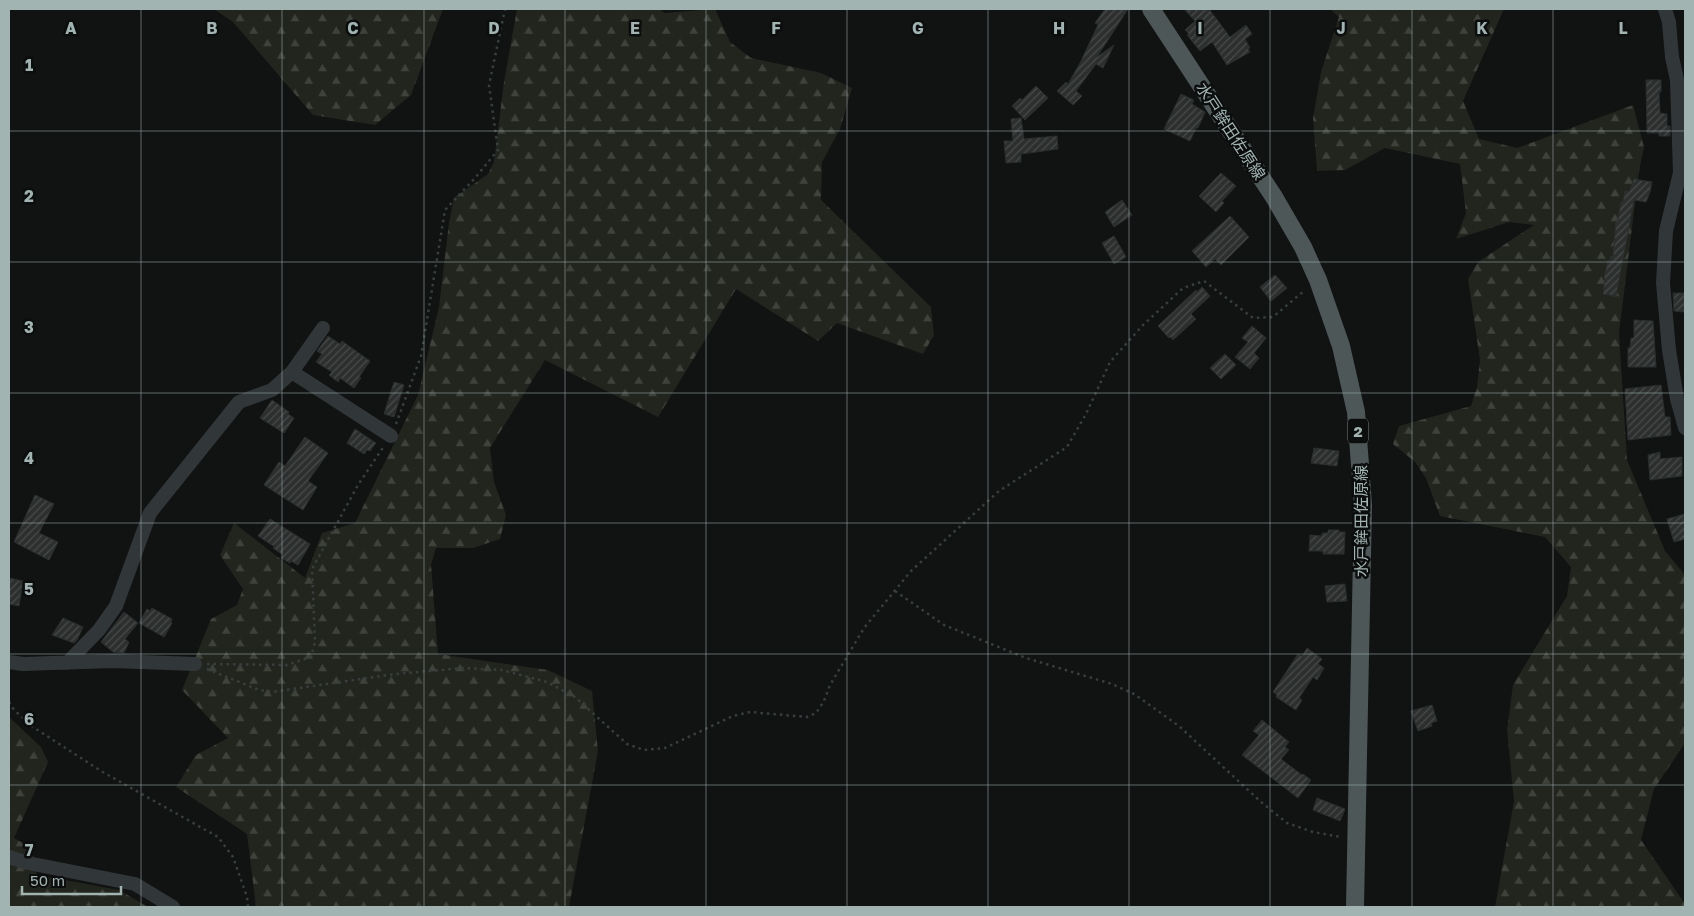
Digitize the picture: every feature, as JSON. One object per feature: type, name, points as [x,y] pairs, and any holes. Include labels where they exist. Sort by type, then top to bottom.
[{"type":"main road","name":"水戸鉾田佐原線","points":[[1151,9],[1274,197],[1303,247],[1318,280],[1341,346],[1356,412],[1360,443],[1363,505],[1355,907]]},
{"type":"street","points":[[1664,9],[1669,22],[1672,57],[1677,80],[1680,173],[1666,231],[1663,283],[1669,350],[1677,399],[1685,428]]},
{"type":"street","points":[[67,663],[99,630],[116,606],[150,513],[239,402],[272,390],[292,372],[323,328]]},
{"type":"street","points":[[292,372],[391,436]]},
{"type":"street","points":[[9,662],[23,664],[113,660],[195,664]]},
{"type":"street","points":[[9,857],[28,863],[135,884],[173,907]]},
{"type":"path","points":[[195,664],[287,665],[311,657],[315,642],[312,569],[358,485],[394,431],[421,356],[445,210],[498,150],[489,85],[505,9]]},
{"type":"path","points":[[195,664],[259,690],[272,692],[395,674],[463,668],[502,670],[547,682],[575,697],[627,744],[644,750],[665,748],[733,716],[750,712],[807,717],[816,713],[824,701],[830,684],[864,628],[911,571],[999,491],[1067,447],[1086,414],[1110,362],[1144,325],[1183,288],[1204,281],[1253,318],[1273,317],[1318,280]]},
{"type":"path","points":[[895,591],[944,625],[1026,658],[1112,684],[1134,694],[1179,726],[1286,823],[1312,832],[1356,840]]},
{"type":"path","points":[[9,702],[14,710],[32,727],[93,766],[218,837],[233,857],[248,898],[248,907]]},
{"type":"green space","points":[[214,9],[443,9],[411,95],[375,125],[313,115],[233,22]]},
{"type":"green space","points":[[517,9],[660,9],[664,13],[715,9],[730,42],[751,58],[821,73],[852,88],[840,129],[822,162],[821,200],[931,307],[934,335],[923,354],[837,323],[818,341],[736,289],[658,417],[545,360],[490,448],[494,482],[506,515],[500,539],[473,548],[436,548],[431,565],[438,654],[548,670],[592,691],[598,751],[569,907],[256,907],[247,834],[176,787],[196,755],[228,738],[182,690],[211,619],[237,605],[243,589],[220,555],[234,523],[305,578],[322,533],[355,523],[418,395],[439,307],[449,223],[454,198],[488,174],[494,162],[504,82]]},
{"type":"green space","points":[[1330,9],[1504,9],[1463,101],[1479,139],[1517,148],[1633,105],[1644,147],[1639,171],[1619,333],[1627,460],[1665,551],[1685,575],[1685,743],[1654,789],[1641,840],[1685,904],[1685,907],[1495,907],[1514,801],[1507,730],[1513,685],[1567,596],[1571,567],[1545,537],[1440,516],[1426,478],[1415,462],[1393,444],[1399,426],[1471,406],[1477,387],[1480,360],[1468,279],[1478,262],[1534,225],[1509,222],[1456,239],[1466,213],[1460,164],[1385,148],[1345,170],[1317,171],[1313,118],[1321,72],[1339,17]]},
{"type":"green space","points":[[9,717],[41,747],[48,762],[14,838],[30,847],[37,875],[119,890],[148,907],[9,907]]},
{"type":"building","points":[[1105,9],[1128,9],[1097,57],[1114,45],[1103,68],[1096,64],[1076,91],[1082,96],[1073,105],[1057,91],[1066,82],[1068,84],[1098,25],[1095,23]]},
{"type":"building","points":[[1184,9],[1209,9],[1230,37],[1246,25],[1252,34],[1245,39],[1250,52],[1227,65],[1212,42],[1200,51],[1185,30],[1195,21]]},
{"type":"building","points":[[1646,80],[1661,80],[1661,92],[1659,92],[1660,113],[1667,114],[1667,126],[1670,126],[1670,136],[1659,136],[1659,133],[1647,133]]},
{"type":"building","points":[[1036,86],[1048,98],[1025,120],[1012,106],[1020,98],[1022,100]]},
{"type":"building","points":[[1181,94],[1194,100],[1192,104],[1205,112],[1190,141],[1164,129]]},
{"type":"building","points":[[1021,118],[1024,139],[1057,136],[1058,149],[1021,154],[1021,162],[1006,163],[1004,141],[1013,141],[1011,119]]},
{"type":"building","points":[[1221,173],[1236,186],[1222,201],[1224,203],[1216,212],[1199,196]]},
{"type":"building","points":[[1634,179],[1652,182],[1650,192],[1646,202],[1634,200],[1616,296],[1603,294],[1608,260],[1610,261],[1611,256],[1613,257],[1616,220],[1618,220],[1625,191],[1629,192]]},
{"type":"building","points":[[1122,200],[1132,215],[1114,227],[1105,212]]},
{"type":"building","points":[[1230,216],[1249,237],[1221,265],[1215,259],[1206,267],[1192,251]]},
{"type":"building","points":[[1114,236],[1126,257],[1114,264],[1102,243]]},
{"type":"building","points":[[1275,275],[1287,288],[1271,301],[1260,287]]},
{"type":"building","points":[[1202,287],[1210,296],[1191,314],[1196,319],[1173,340],[1171,337],[1169,338],[1158,326],[1196,290],[1197,292]]},
{"type":"building","points":[[1673,293],[1685,293],[1685,312],[1674,311]]},
{"type":"building","points":[[1634,320],[1653,321],[1656,367],[1628,367],[1628,348],[1630,348],[1631,338],[1634,338]]},
{"type":"building","points":[[1252,326],[1266,338],[1254,353],[1259,358],[1250,369],[1235,357],[1248,342],[1242,338]]},
{"type":"building","points":[[328,336],[340,344],[342,341],[370,361],[354,388],[340,378],[338,382],[329,375],[332,372],[316,362],[322,354],[317,351]]},
{"type":"building","points":[[1225,354],[1236,365],[1221,379],[1210,368]]},
{"type":"building","points":[[394,382],[404,385],[394,417],[384,414]]},
{"type":"building","points":[[1661,385],[1665,417],[1670,417],[1671,435],[1628,440],[1625,389]]},
{"type":"building","points":[[272,400],[294,418],[284,433],[260,418]]},
{"type":"building","points":[[355,429],[376,443],[370,451],[367,450],[364,454],[347,443]]},
{"type":"building","points":[[305,437],[328,453],[308,481],[317,487],[303,510],[264,485],[279,462],[285,466]]},
{"type":"building","points":[[1314,448],[1339,451],[1337,466],[1311,463]]},
{"type":"building","points":[[1660,452],[1660,459],[1682,457],[1682,476],[1650,480],[1648,455]]},
{"type":"building","points":[[35,495],[54,504],[39,533],[58,542],[49,560],[14,542]]},
{"type":"building","points":[[1685,514],[1685,539],[1674,542],[1667,519]]},
{"type":"building","points":[[270,519],[310,544],[298,565],[281,558],[283,555],[273,548],[275,547],[258,536]]},
{"type":"building","points":[[1328,530],[1345,532],[1344,554],[1323,554],[1323,551],[1309,551],[1310,535],[1322,536],[1322,533],[1328,533]]},
{"type":"building","points":[[9,578],[23,581],[19,606],[9,604]]},
{"type":"building","points":[[1345,584],[1347,601],[1327,602],[1325,586]]},
{"type":"building","points":[[152,608],[172,619],[172,623],[164,637],[139,623],[147,609],[150,611]]},
{"type":"building","points":[[124,612],[138,623],[125,639],[129,642],[124,653],[113,652],[101,642]]},
{"type":"building","points":[[63,618],[83,627],[74,643],[52,635]]},
{"type":"building","points":[[1307,648],[1322,659],[1318,664],[1324,668],[1317,680],[1313,677],[1299,698],[1302,700],[1296,710],[1276,697],[1277,695],[1273,692],[1298,654],[1302,656]]},
{"type":"building","points":[[1432,705],[1437,721],[1431,723],[1432,726],[1418,731],[1411,711]]},
{"type":"building","points":[[1262,720],[1289,742],[1285,747],[1289,750],[1281,759],[1311,780],[1298,798],[1242,755],[1259,735],[1253,731]]},
{"type":"building","points":[[1317,798],[1345,809],[1340,821],[1313,810]]}]
